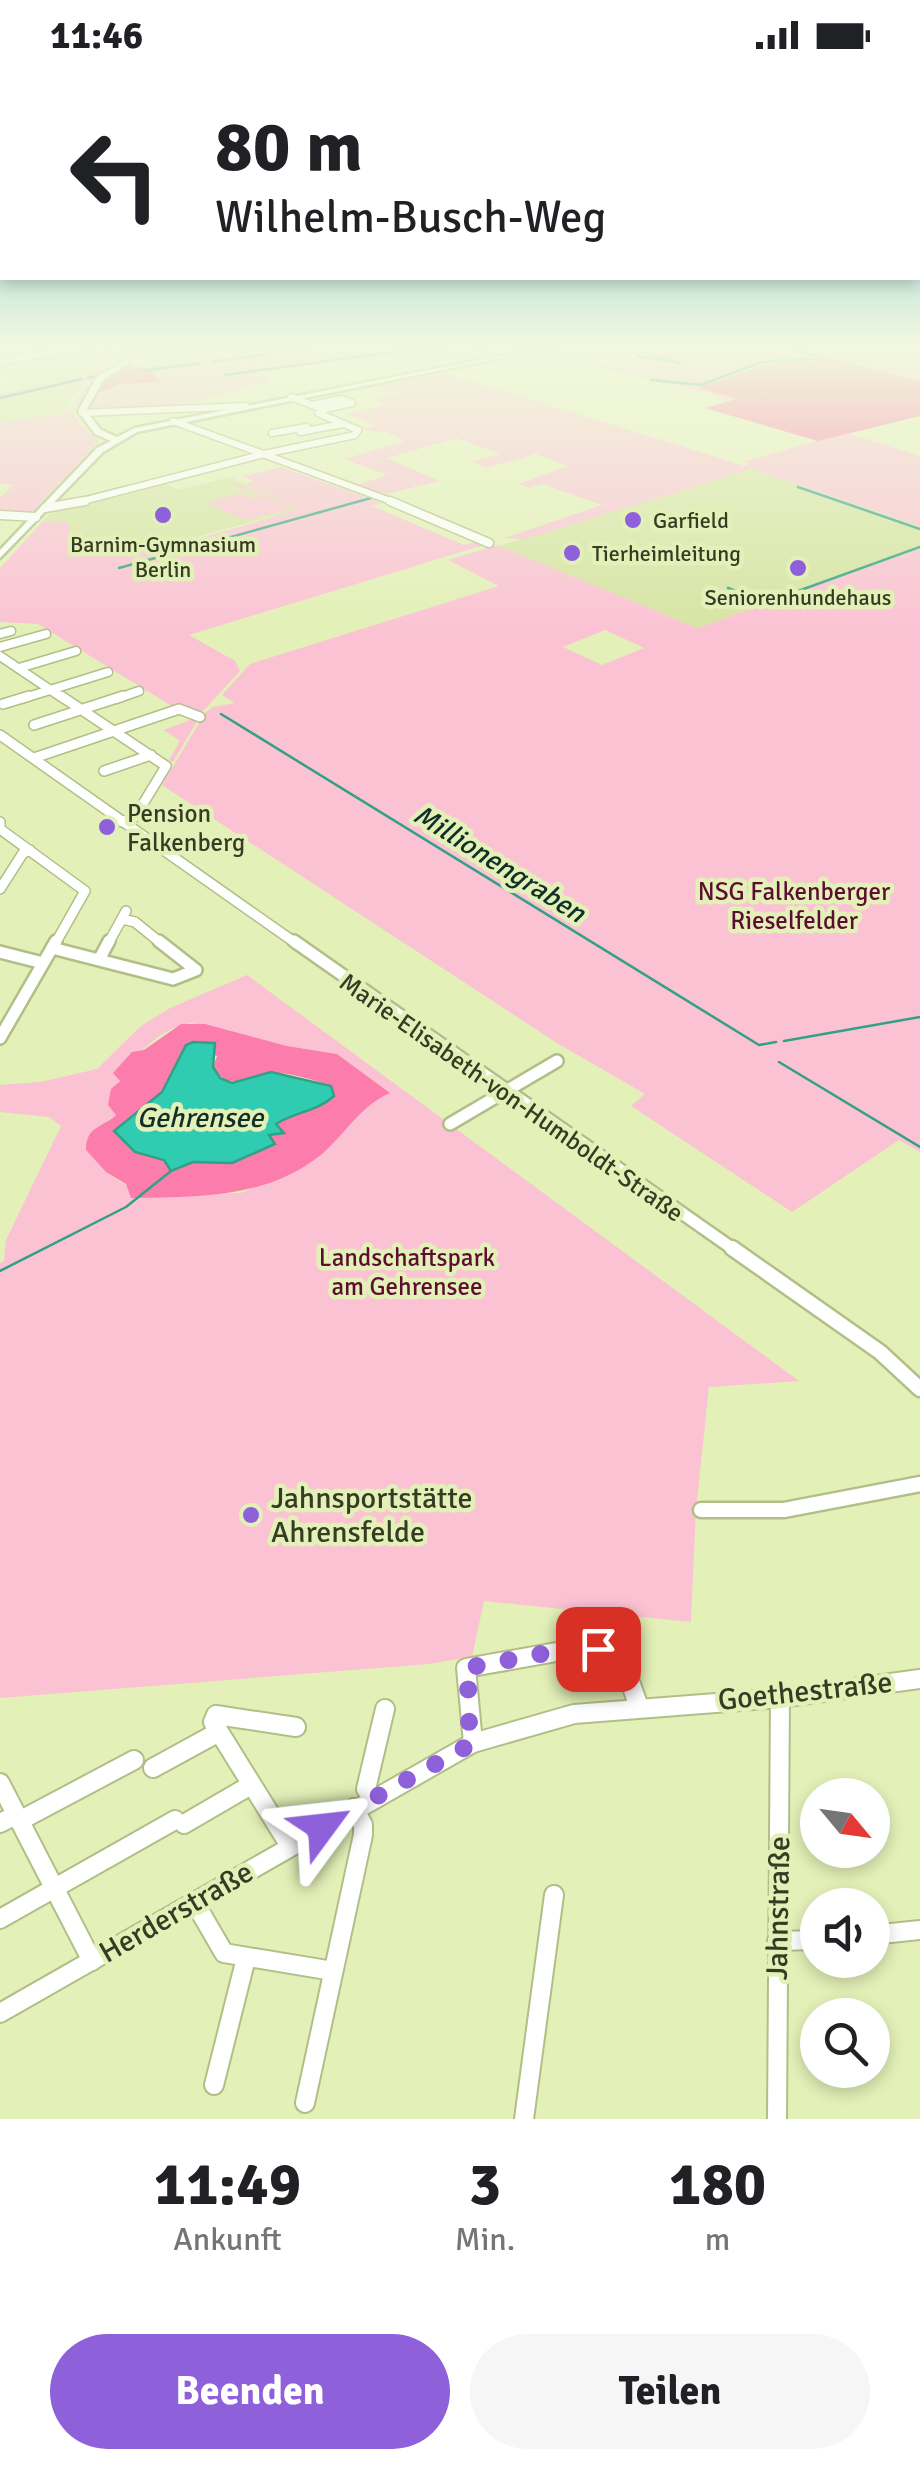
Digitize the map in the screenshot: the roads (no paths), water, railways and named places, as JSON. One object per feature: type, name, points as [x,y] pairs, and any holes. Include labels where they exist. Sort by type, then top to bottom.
[{"type":"main road","points":[[0,555],[110,443]]},
{"type":"street","points":[[234,443],[369,492],[488,543]]},
{"type":"street","points":[[45,508],[58,508],[318,443]]},
{"type":"street","points":[[0,515],[36,517]]},
{"type":"street","points":[[0,634],[11,631]]},
{"type":"street","points":[[0,647],[46,634]]},
{"type":"street","points":[[19,668],[76,652]]},
{"type":"street","points":[[0,656],[166,766],[135,816],[122,822]]},
{"type":"street","points":[[3,704],[108,672]]},
{"type":"street","points":[[34,725],[139,691]]},
{"type":"street","points":[[34,758],[179,709],[200,717]]},
{"type":"street","name":"Marie-Elisabeth-von-Humboldt-Straße","points":[[0,735],[902,1371],[920,1389]]},
{"type":"street","points":[[104,772],[151,756]]},
{"type":"street","points":[[0,822],[4,825],[0,828],[86,891],[0,1038]]},
{"type":"street","points":[[0,888],[23,853],[30,850]]},
{"type":"street","points":[[52,948],[173,979],[196,970],[124,915],[100,958]]},
{"type":"street","points":[[0,952],[42,963]]},
{"type":"street","points":[[450,1124],[557,1061]]},
{"type":"street","points":[[701,1510],[739,1514],[779,1512],[920,1484]]},
{"type":"street","points":[[473,1743],[466,1722],[470,1687],[466,1668],[578,1647],[620,1654],[639,1707]]},
{"type":"street","name":"Goethestraße","points":[[689,1703],[780,1698],[920,1679]]},
{"type":"street","name":"Jahnstraße","points":[[777,2119],[780,1698]]},
{"type":"street","name":"Herderstraße","points":[[0,2013],[473,1743],[574,1714],[689,1703]]},
{"type":"street","points":[[372,1798],[366,1790],[385,1709]]},
{"type":"street","points":[[290,1846],[213,1722],[216,1715],[296,1727]]},
{"type":"street","points":[[152,1768],[217,1733]]},
{"type":"street","points":[[12,1819],[134,1760]]},
{"type":"street","points":[[0,1783],[12,1819],[56,1888],[92,1960]]},
{"type":"street","points":[[0,1919],[251,1785]]},
{"type":"street","points":[[305,2103],[364,1835],[354,1808]]},
{"type":"street","points":[[524,2119],[554,1894]]},
{"type":"street","points":[[195,1903],[224,1953],[333,1971]]},
{"type":"street","points":[[890,1933],[920,1930]]},
{"type":"street","points":[[777,1941],[800,1940]]},
{"type":"street","points":[[214,2085],[246,1958]]},
{"type":"water","name":"Gehrensee","points":[[215,1043],[213,1067],[220,1078],[232,1083],[271,1072],[331,1086],[334,1096],[276,1124],[284,1133],[269,1135],[275,1144],[232,1163],[193,1162],[171,1171],[164,1160],[135,1152],[114,1131],[162,1092],[186,1045]]},
{"type":"waterway","points":[[82,498],[128,486]]},
{"type":"waterway","points":[[798,487],[920,529]]},
{"type":"waterway","points":[[119,568],[371,498]]},
{"type":"waterway","points":[[728,588],[765,603],[920,547]]},
{"type":"waterway","name":"Millionengraben","points":[[221,714],[759,1045],[776,1042]]},
{"type":"waterway","points":[[784,1041],[920,1017]]},
{"type":"waterway","name":"Millionengraben","points":[[779,1062],[920,1147]]},
{"type":"waterway","points":[[0,1271],[126,1207],[171,1171]]},
{"type":"place","name":"Barnim-Gymnasium Berlin","points":[[163,515]]},
{"type":"place","name":"Garfield","points":[[633,520]]},
{"type":"place","name":"Tierheimleitung","points":[[572,553]]},
{"type":"place","name":"Seniorenhundehaus","points":[[798,568]]},
{"type":"place","name":"Pension Falkenberg","points":[[107,827]]},
{"type":"place","name":"Jahnsportstätte Ahrensfelde","points":[[251,1515]]},
{"type":"park label","name":"NSG Falkenberger Rieselfelder","points":[[794,906]]},
{"type":"park label","name":"Landschaftspark am Gehrensee","points":[[407,1272]]}]
